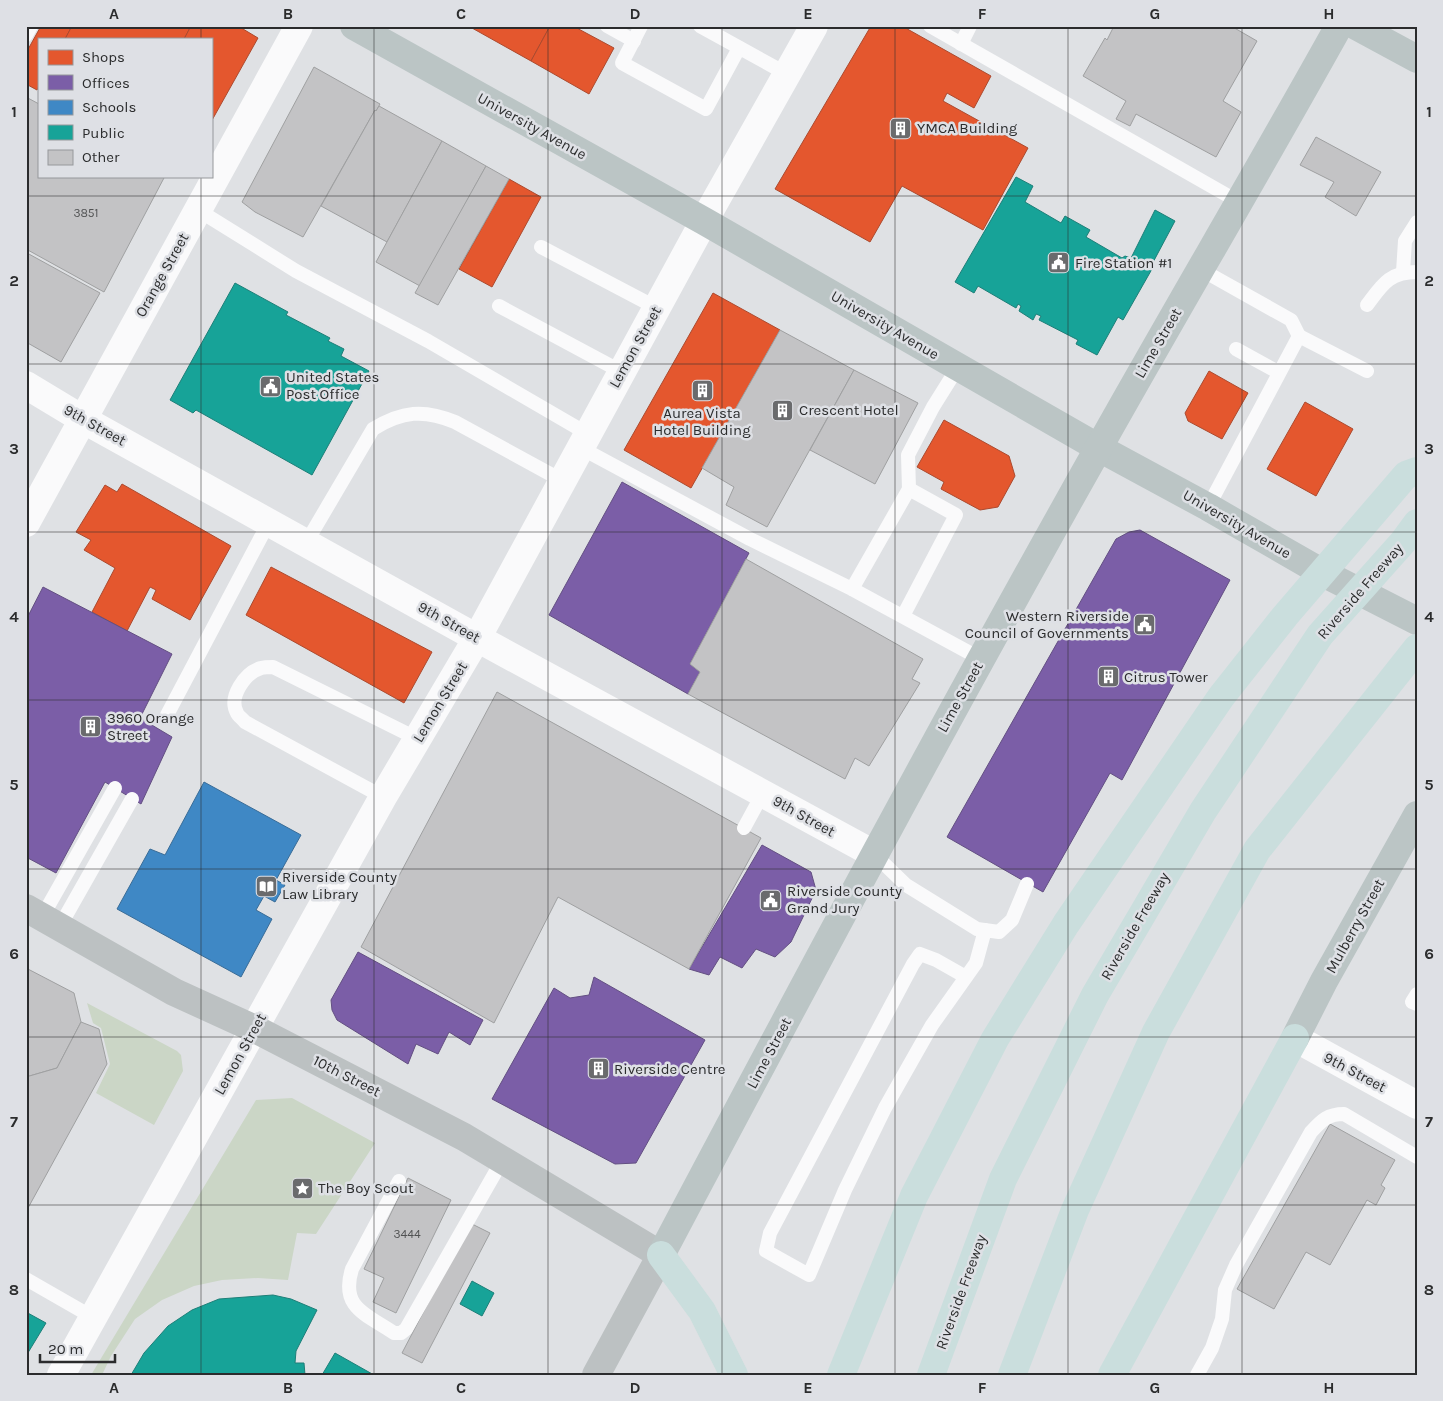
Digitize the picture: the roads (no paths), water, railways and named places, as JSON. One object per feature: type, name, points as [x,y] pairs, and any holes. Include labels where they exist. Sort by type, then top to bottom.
[{"type":"highway","points":[[841,1375],[914,1196],[995,1039],[1066,924],[1221,697],[1285,616],[1406,475],[1417,471]]},
{"type":"highway","name":"Riverside Freeway","points":[[931,1375],[1003,1179],[1095,995],[1203,811],[1320,635],[1410,532]]},
{"type":"highway","points":[[1012,1375],[1075,1210],[1156,1032],[1257,850],[1417,648]]},
{"type":"highway","points":[[1112,1375],[1295,1038]]},
{"type":"highway","points":[[661,1255],[702,1311],[734,1375]]},
{"type":"main road","name":"University Avenue","points":[[354,26],[704,221],[1099,448],[1208,507],[1323,573],[1417,621]]},
{"type":"main road","name":"Lime Street","points":[[661,1255],[874,854],[981,660],[1200,269],[1339,26]]},
{"type":"main road","points":[[1356,26],[1417,59]]},
{"type":"main road","name":"Mulberry Street","points":[[1295,1038],[1324,981],[1417,814]]},
{"type":"street","name":"Orange Street","points":[[26,523],[299,26]]},
{"type":"street","name":"Lemon Street","points":[[62,1375],[383,797],[477,638],[704,221],[814,26]]},
{"type":"street","name":"9th Street","points":[[26,385],[84,420],[477,638],[874,854]]},
{"type":"street","name":"10th Street","points":[[43,917],[174,992],[254,1029],[464,1137],[661,1255]]},
{"type":"street","name":"9th Street","points":[[1295,1038],[1417,1105]]},
{"type":"street","name":"Lime Street","points":[[596,1375],[661,1255]]},
{"type":"lane","points":[[26,35],[31,26]]},
{"type":"lane","points":[[606,26],[634,41]]},
{"type":"lane","points":[[641,26],[622,64],[706,109],[739,48]]},
{"type":"lane","points":[[700,26],[787,74]]},
{"type":"lane","points":[[930,26],[1239,202]]},
{"type":"lane","points":[[961,44],[970,26]]},
{"type":"lane","points":[[198,210],[296,271],[428,341],[584,441],[750,539],[903,616],[946,642],[981,660]]},
{"type":"lane","points":[[1367,305],[1390,278],[1410,272],[1405,242],[1417,222]]},
{"type":"lane","points":[[541,247],[657,308]]},
{"type":"lane","points":[[1200,269],[1291,320],[1299,336],[1367,372]]},
{"type":"lane","points":[[499,306],[622,372]]},
{"type":"lane","points":[[1208,507],[1278,372],[1299,336]]},
{"type":"lane","points":[[1236,349],[1278,372]]},
{"type":"lane","points":[[852,590],[909,490],[908,455],[933,407],[958,367]]},
{"type":"lane","points":[[306,543],[373,429],[386,421],[400,416],[426,413],[438,415],[455,422],[562,481]]},
{"type":"lane","points":[[903,616],[956,515],[909,490]]},
{"type":"lane","points":[[167,715],[269,522]]},
{"type":"lane","points":[[383,797],[245,722],[237,713],[234,702],[241,684],[252,673],[261,668],[273,667],[418,739]]},
{"type":"lane","points":[[43,917],[115,788]]},
{"type":"lane","points":[[744,828],[763,793]]},
{"type":"lane","points":[[43,917],[132,799]]},
{"type":"lane","points":[[874,854],[906,885],[978,929],[999,932],[1012,920],[1028,884]]},
{"type":"lane","points":[[966,978],[936,960],[920,954],[912,964],[770,1232],[766,1251],[809,1276],[845,1190],[885,1108],[932,1025],[966,978],[976,963],[985,930]]},
{"type":"lane","points":[[1417,994],[1412,1002],[1417,1004]]},
{"type":"lane","points":[[1197,1375],[1212,1348],[1222,1319],[1225,1290],[1236,1266],[1311,1132],[1324,1118],[1333,1114],[1344,1114],[1417,1157]]},
{"type":"lane","points":[[399,1181],[352,1269],[348,1283],[351,1303],[394,1333],[401,1333],[406,1329],[503,1159]]},
{"type":"lane","points":[[26,1279],[94,1318]]},
{"type":"place","name":"YMCA Building","points":[[901,128]]},
{"type":"place","name":"Fire Station #1","points":[[1059,263]]},
{"type":"place","name":"United States Post Office","points":[[270,386]]},
{"type":"place","name":"Aurea Vista Hotel Building","points":[[702,390]]},
{"type":"place","name":"Crescent Hotel","points":[[783,410]]},
{"type":"place","name":"Western Riverside Council of Governments","points":[[1145,625]]},
{"type":"place","name":"Citrus Tower","points":[[1108,677]]},
{"type":"place","name":"3960 Orange Street","points":[[91,727]]},
{"type":"place","name":"Riverside County Law Library","points":[[266,886]]},
{"type":"place","name":"Riverside County Grand Jury","points":[[771,900]]},
{"type":"place","name":"Riverside Centre","points":[[598,1069]]},
{"type":"place","name":"The Boy Scout","points":[[302,1188]]}]
